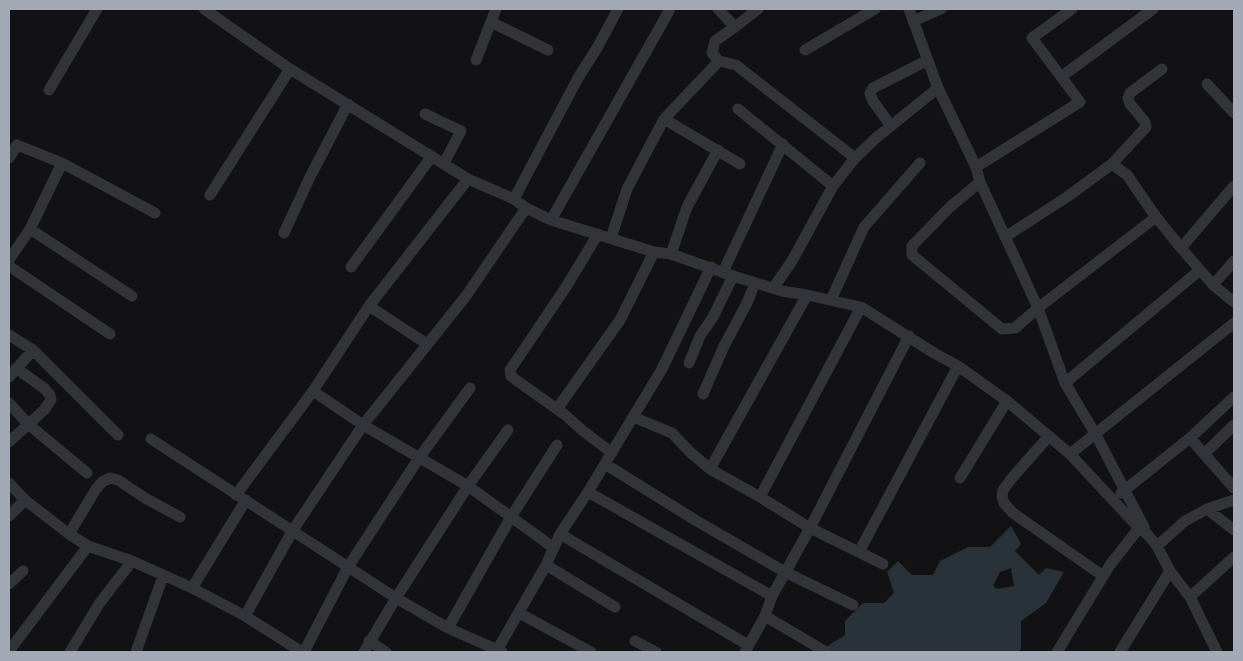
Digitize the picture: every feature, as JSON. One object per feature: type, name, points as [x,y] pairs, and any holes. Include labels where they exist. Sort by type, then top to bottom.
[{"type":"street","points":[[49,90],[97,9]]},
{"type":"street","points":[[204,9],[290,69],[468,179],[514,199],[526,208],[551,220],[654,252],[671,254],[782,291],[861,307],[958,366],[1007,401],[1070,454],[1157,546],[1170,572],[1190,597],[1217,652]]},
{"type":"street","points":[[476,60],[496,9]]},
{"type":"street","points":[[514,199],[578,78],[597,48],[616,9]]},
{"type":"street","points":[[718,9],[735,27]]},
{"type":"street","points":[[758,9],[715,41],[712,52],[719,61],[736,64],[855,158]]},
{"type":"street","points":[[805,50],[875,9]]},
{"type":"street","points":[[908,9],[938,88],[976,167],[980,182],[1038,308],[1065,383],[1126,490],[1143,531]]},
{"type":"street","points":[[913,21],[941,9]]},
{"type":"street","points":[[976,167],[1080,102],[1032,38],[1072,9]]},
{"type":"street","points":[[1061,77],[1153,9]]},
{"type":"street","points":[[551,220],[669,11]]},
{"type":"street","points":[[491,22],[548,50]]},
{"type":"street","points":[[892,126],[873,101],[870,93],[873,88],[928,60]]},
{"type":"street","points":[[611,238],[627,189],[664,119],[719,61]]},
{"type":"street","points":[[210,195],[290,69]]},
{"type":"street","points":[[1005,237],[1067,197],[1112,164],[1146,127],[1145,122],[1130,104],[1128,98],[1130,93],[1162,69]]},
{"type":"street","points":[[1207,84],[1234,113]]},
{"type":"street","points":[[774,287],[792,260],[833,186],[855,158],[938,88]]},
{"type":"street","points":[[284,233],[310,177],[348,104]]},
{"type":"street","points":[[738,109],[833,186]]},
{"type":"street","points":[[425,114],[461,131],[444,163]]},
{"type":"street","points":[[664,119],[740,164]]},
{"type":"street","points":[[689,362],[700,336],[713,317],[728,274],[783,144]]},
{"type":"street","points":[[9,158],[17,145],[62,163],[155,213]]},
{"type":"street","points":[[671,254],[687,207],[718,150]]},
{"type":"street","points":[[351,267],[432,156]]},
{"type":"street","points":[[9,260],[30,229],[62,163]]},
{"type":"street","points":[[831,300],[864,227],[920,163]]},
{"type":"street","points":[[1112,164],[1127,175],[1156,217],[1200,270],[1234,302]]},
{"type":"street","points":[[192,588],[241,497],[369,306],[468,179]]},
{"type":"street","points":[[980,182],[950,207],[912,246],[912,255],[1002,329],[1016,328],[1038,308],[1156,217]]},
{"type":"street","points":[[1181,248],[1234,186]]},
{"type":"street","points":[[245,616],[293,530],[363,425],[466,296],[526,208]]},
{"type":"street","points":[[30,229],[132,296]]},
{"type":"street","points":[[598,234],[566,287],[510,370],[511,376],[557,409],[612,453]]},
{"type":"street","points":[[557,409],[620,320],[654,252]]},
{"type":"street","points":[[1214,285],[1234,261]]},
{"type":"street","points":[[9,266],[110,334]]},
{"type":"street","points":[[151,439],[396,598],[448,628],[498,651],[546,565],[560,534],[588,492],[662,369],[711,267]]},
{"type":"street","points":[[1065,383],[1200,270]]},
{"type":"street","points":[[703,394],[724,346],[747,303],[755,282]]},
{"type":"street","points":[[710,468],[807,295]]},
{"type":"street","points":[[369,306],[427,344]]},
{"type":"street","points":[[760,497],[861,307]]},
{"type":"street","points":[[1070,454],[1234,323]]},
{"type":"street","points":[[9,335],[33,350],[118,435]]},
{"type":"street","points":[[560,534],[747,648],[765,616],[772,596],[810,528],[909,336]]},
{"type":"street","points":[[9,442],[44,410],[50,400],[50,395],[45,389],[13,372],[33,350]]},
{"type":"street","points":[[859,552],[958,366]]},
{"type":"street","points":[[9,482],[25,500],[69,534],[88,546],[132,561],[192,588],[245,616],[303,652],[348,567],[419,458],[470,388]]},
{"type":"street","points":[[313,391],[363,425],[468,486],[554,548]]},
{"type":"street","points":[[1112,499],[1126,490],[1190,438],[1234,397]]},
{"type":"street","points":[[960,478],[1007,401]]},
{"type":"street","points":[[9,403],[28,424],[86,473]]},
{"type":"street","points":[[634,417],[672,433],[690,452],[710,468],[810,528],[883,564]]},
{"type":"street","points":[[1204,454],[1234,425]]},
{"type":"street","points":[[364,652],[369,641],[468,486],[508,430]]},
{"type":"street","points":[[1049,436],[1003,490],[1002,497],[1004,503],[1013,513],[1103,576]]},
{"type":"street","points":[[1190,438],[1234,488]]},
{"type":"street","points":[[448,628],[511,517],[556,445]]},
{"type":"street","points":[[605,464],[695,520],[785,572],[853,605]]},
{"type":"street","points":[[69,534],[96,489],[102,482],[110,478],[118,480],[145,498],[180,517]]},
{"type":"street","points":[[588,492],[772,596]]},
{"type":"street","points":[[9,516],[25,500]]},
{"type":"street","points":[[1157,546],[1185,521],[1207,509],[1234,500]]},
{"type":"street","points":[[1207,509],[1234,530]]},
{"type":"street","points":[[1058,652],[1103,576],[1143,531]]},
{"type":"street","points":[[9,651],[88,546]]},
{"type":"street","points":[[1190,597],[1234,557]]},
{"type":"street","points":[[70,652],[98,604],[132,561]]},
{"type":"street","points":[[546,565],[615,607]]},
{"type":"street","points":[[9,584],[23,570]]},
{"type":"street","points":[[1120,652],[1170,572]]},
{"type":"street","points":[[136,652],[163,576]]},
{"type":"street","points":[[519,612],[591,652]]},
{"type":"street","points":[[765,616],[826,652]]},
{"type":"street","points":[[369,641],[386,652]]},
{"type":"street","points":[[635,641],[656,652]]},
{"type":"shaded area","points":[[1011,526],[1021,544],[1015,551],[1039,575],[1046,568],[1064,572],[1046,603],[1021,621],[1021,649],[1018,652],[818,652],[845,635],[845,621],[863,603],[884,603],[894,593],[887,572],[898,561],[912,575],[933,575],[940,561],[968,547],[990,547]],"holes":[[[1011,568],[1014,586],[997,589],[993,586],[1000,572]]]}]
